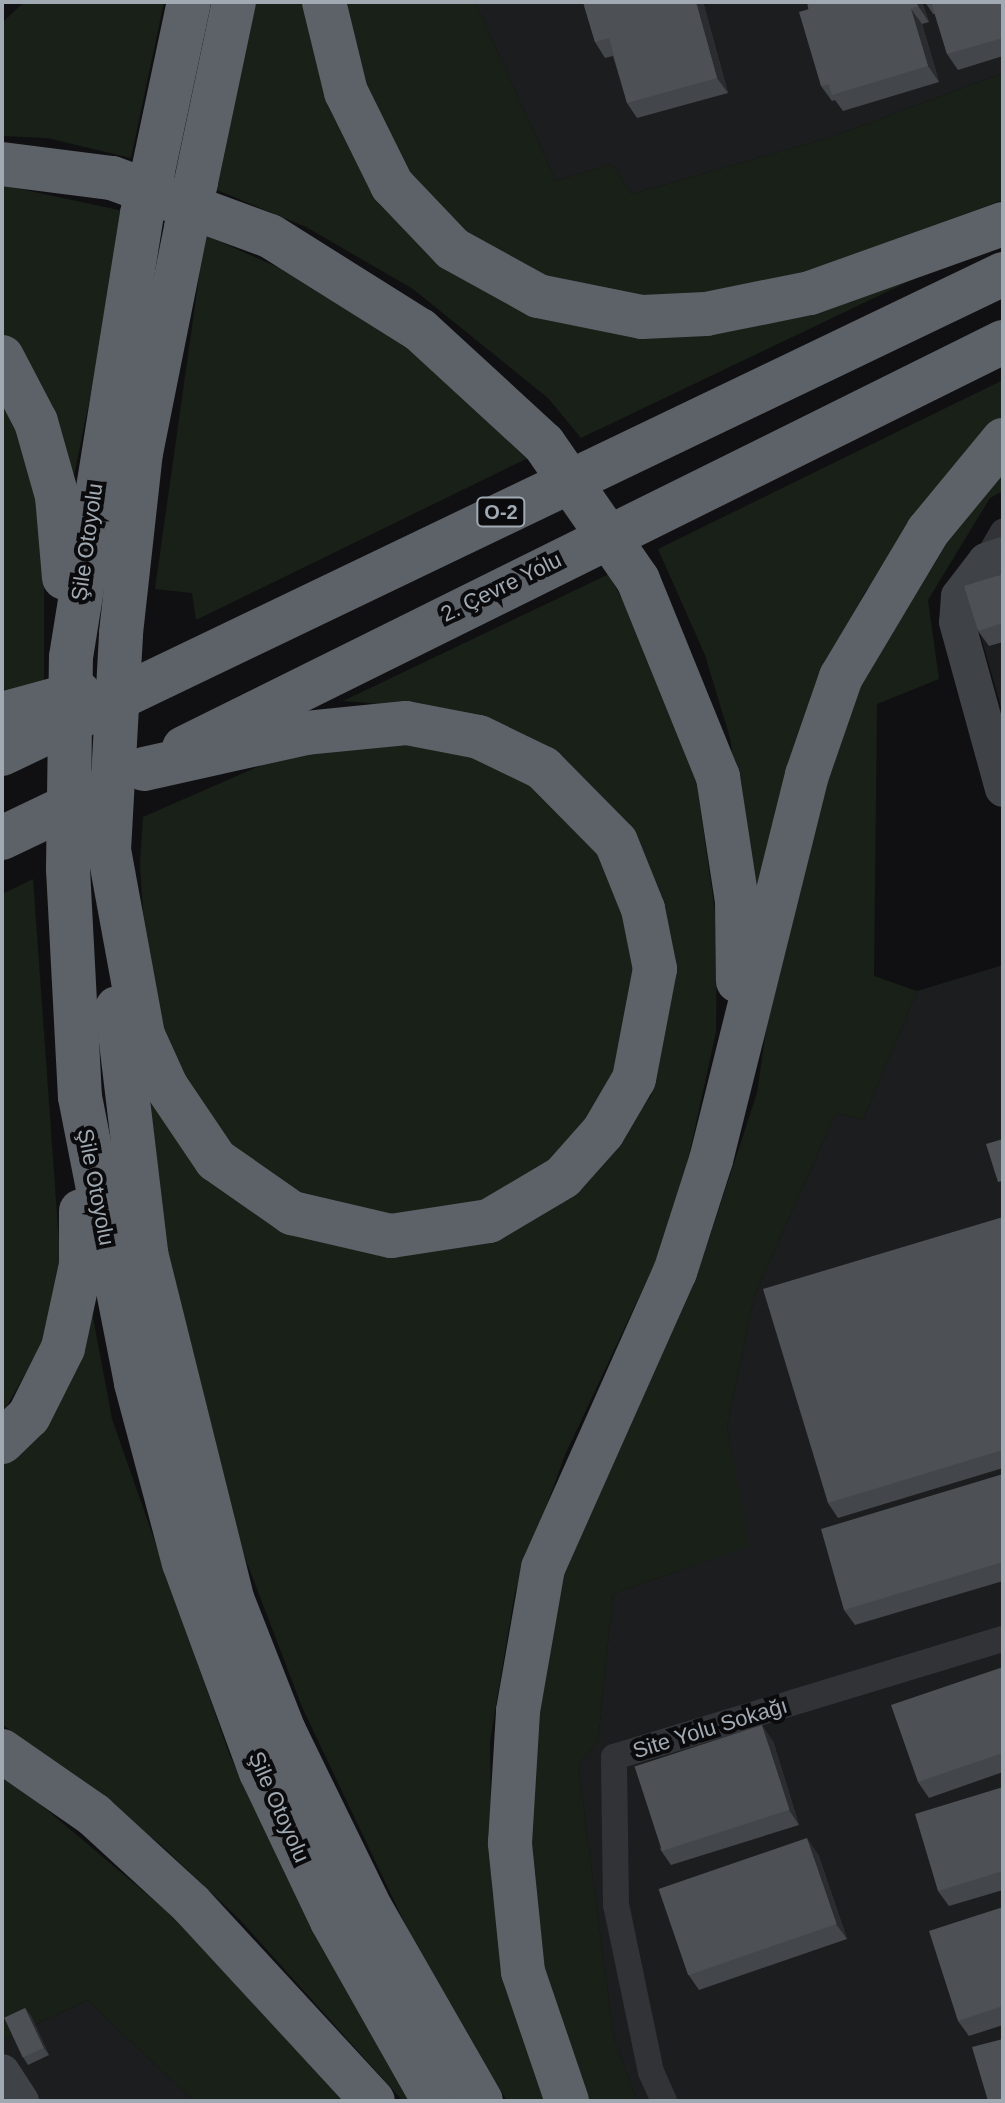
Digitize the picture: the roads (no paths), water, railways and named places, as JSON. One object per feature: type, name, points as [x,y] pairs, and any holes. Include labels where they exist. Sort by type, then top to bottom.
[{"type":"highway","name":"Şile Otoyolu","points":[[189,2],[142,214],[71,657],[68,869],[80,1097],[136,1383],[184,1563],[261,1772],[332,1921],[434,2101]]},
{"type":"highway","name":"Şile Otoyolu","points":[[234,2],[141,453],[121,633],[109,850],[108,938],[146,1253],[233,1601],[284,1731],[371,1909],[481,2101]]},
{"type":"highway","points":[[324,2],[346,92],[392,185],[453,249],[538,296],[642,317],[706,314],[810,293],[1003,224]]},
{"type":"highway","points":[[2,164],[112,178],[270,236],[420,330],[544,444],[638,580],[718,777],[737,901],[743,1023]]},
{"type":"highway","name":"O-2","points":[[2,754],[173,667],[1003,274]]},
{"type":"highway","name":"2. Çevre Yolu","points":[[2,838],[1003,342]]},
{"type":"highway","points":[[2,357],[36,422],[57,496],[71,657]]},
{"type":"highway","points":[[567,2101],[523,1972],[510,1843],[518,1711],[543,1568],[675,1272],[841,677],[920,542],[1003,440]]},
{"type":"highway","points":[[2,714],[173,667]]},
{"type":"highway","points":[[109,850],[143,1035],[166,1086],[216,1160],[292,1213],[391,1236],[489,1221],[563,1177],[603,1132],[634,1079],[655,969],[643,909],[616,842],[543,768],[479,737],[406,723],[306,733],[144,769]]},
{"type":"highway","points":[[2,1442],[29,1416],[66,1334],[81,1265],[80,1097]]},
{"type":"highway","points":[[2,1751],[94,1815],[191,1904],[373,2101]]},
{"type":"street","points":[[997,549],[959,596],[957,622],[1003,789]]},
{"type":"street","name":"Site Yolu Sokağı","points":[[664,2101],[651,2072],[616,1905],[614,1757],[1003,1639]]},
{"type":"street","points":[[2,2072],[21,2101]]}]
